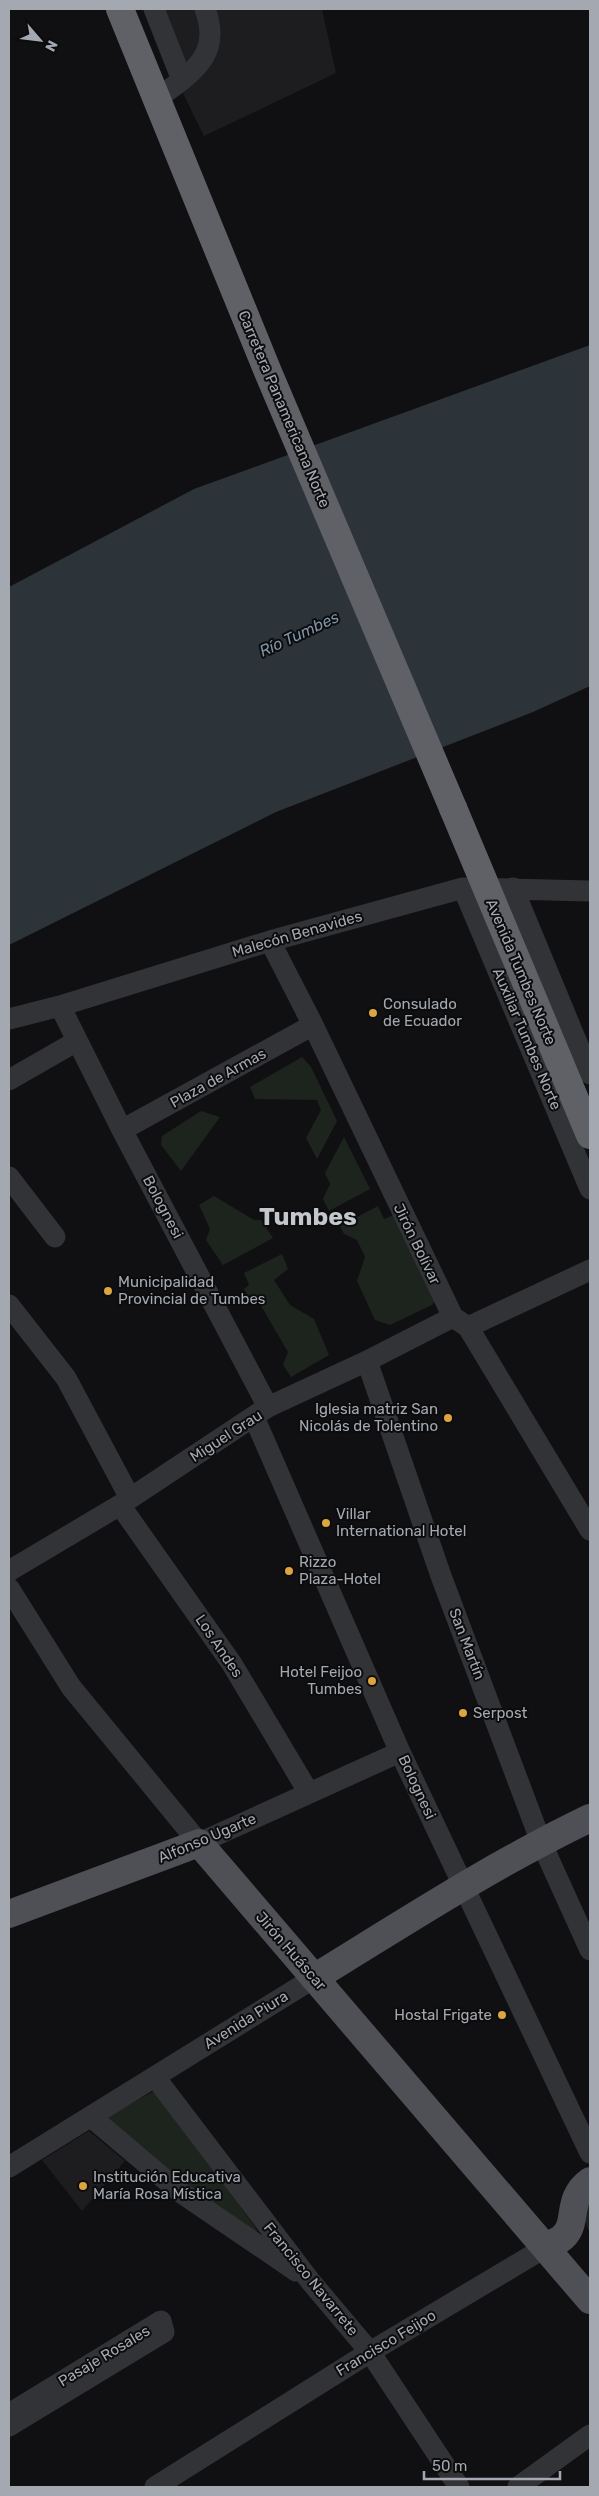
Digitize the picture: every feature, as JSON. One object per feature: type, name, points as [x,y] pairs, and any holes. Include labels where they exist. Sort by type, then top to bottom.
[{"type":"highway","name":"Carretera Panamericana Norte","points":[[120,9],[268,372],[453,808]]},
{"type":"highway","name":"Avenida Tumbes Norte","points":[[453,808],[590,1135]]},
{"type":"main road","name":"Avenida Piura","points":[[314,1978],[464,1886],[541,1842],[590,1818]]},
{"type":"main road","name":"Alfonso Ugarte","points":[[9,1914],[199,1844]]},
{"type":"main road","name":"Jirón Huáscar","points":[[199,1844],[590,2300]]},
{"type":"main road","name":"Francisco Feijoo","points":[[546,2247],[564,2237],[570,2227],[576,2196],[590,2181]]},
{"type":"street","points":[[154,9],[182,80]]},
{"type":"street","points":[[157,99],[195,70],[209,47],[212,26],[205,9]]},
{"type":"street","name":"Malecón Benavides","points":[[9,1019],[60,1006],[270,941],[463,888],[590,891]]},
{"type":"street","name":"Auxiliar Tumbes Norte","points":[[463,888],[590,1189]]},
{"type":"street","points":[[513,888],[590,1074]]},
{"type":"street","name":"Jirón Bolívar","points":[[270,941],[460,1322],[590,1530]]},
{"type":"street","name":"Bolognesi","points":[[60,1006],[261,1412],[400,1752],[590,2153]]},
{"type":"street","name":"Plaza de Armas","points":[[122,1130],[313,1026]]},
{"type":"street","points":[[9,1080],[77,1041]]},
{"type":"street","points":[[9,1177],[55,1237]]},
{"type":"street","name":"Miguel Grau","points":[[9,1571],[125,1502],[261,1412],[367,1361],[590,1270]]},
{"type":"street","name":"Los Andes","points":[[9,1305],[66,1378],[125,1502],[232,1664],[309,1793]]},
{"type":"street","name":"San Martín","points":[[367,1361],[441,1576],[541,1842],[590,1950]]},
{"type":"street","name":"Jirón Huáscar","points":[[9,1588],[71,1687],[199,1844]]},
{"type":"street","name":"Alfonso Ugarte","points":[[199,1844],[400,1752]]},
{"type":"street","name":"Avenida Piura","points":[[9,2167],[314,1978]]},
{"type":"street","name":"Francisco Navarrete","points":[[155,2077],[311,2282],[370,2352],[459,2487]]},
{"type":"street","points":[[91,2117],[180,2192],[311,2282]]},
{"type":"street","name":"Francisco Feijoo","points":[[155,2487],[370,2352],[546,2247]]},
{"type":"street","name":"Pasaje Rosales","points":[[9,2414],[161,2321],[164,2332],[9,2426]]},
{"type":"street","points":[[518,2487],[590,2435]]},
{"type":"shaded area","points":[[145,9],[322,9],[336,73],[204,136],[161,49]]},
{"type":"shaded area","points":[[302,1057],[311,1067],[337,1121],[317,1159],[306,1138],[321,1110],[317,1100],[255,1099],[250,1087]]},
{"type":"shaded area","points":[[201,1111],[220,1117],[181,1171],[161,1145],[162,1136]]},
{"type":"shaded area","points":[[344,1137],[370,1189],[329,1211],[323,1199],[330,1184],[325,1173]]},
{"type":"shaded area","points":[[214,1196],[254,1220],[261,1220],[273,1238],[223,1265],[206,1240],[210,1229],[199,1205]]},
{"type":"shaded area","points":[[378,1206],[384,1219],[396,1214],[435,1301],[432,1305],[390,1325],[375,1320],[357,1281],[365,1257],[357,1240],[344,1234],[340,1226]]},
{"type":"shaded area","points":[[282,1254],[288,1269],[274,1280],[290,1305],[314,1319],[329,1355],[291,1377],[283,1365],[288,1352],[260,1304],[253,1305],[244,1289],[249,1285],[244,1273]]},
{"type":"shaded area","points":[[156,2090],[257,2230],[256,2236],[249,2237],[106,2122],[110,2115]]},
{"type":"shaded area","name":"Institución Educativa María Rosa Mística","points":[[89,2131],[125,2161],[82,2211],[42,2160]]},
{"type":"shaded area","points":[[590,2191],[590,2234],[584,2218]]},
{"type":"water","name":"Río Tumbes","points":[[590,345],[590,686],[533,712],[276,812],[9,945],[9,587],[194,489]]},
{"type":"place","name":"Consulado de Ecuador","points":[[373,1013]]},
{"type":"place","name":"Municipalidad Provincial de Tumbes","points":[[108,1291]]},
{"type":"place","name":"Iglesia matriz San Nicolás de Tolentino","points":[[448,1418]]},
{"type":"place","name":"Villar International Hotel","points":[[326,1523]]},
{"type":"place","name":"Rizzo Plaza-Hotel","points":[[289,1571]]},
{"type":"place","name":"Hotel Feijoo Tumbes","points":[[372,1681]]},
{"type":"place","name":"Serpost","points":[[463,1713]]},
{"type":"place","name":"Hostal Frigate","points":[[502,2015]]},
{"type":"place","name":"Institución Educativa María Rosa Mística","points":[[83,2186]]},
{"type":"district","name":"Tumbes","points":[[308,1216]]}]
